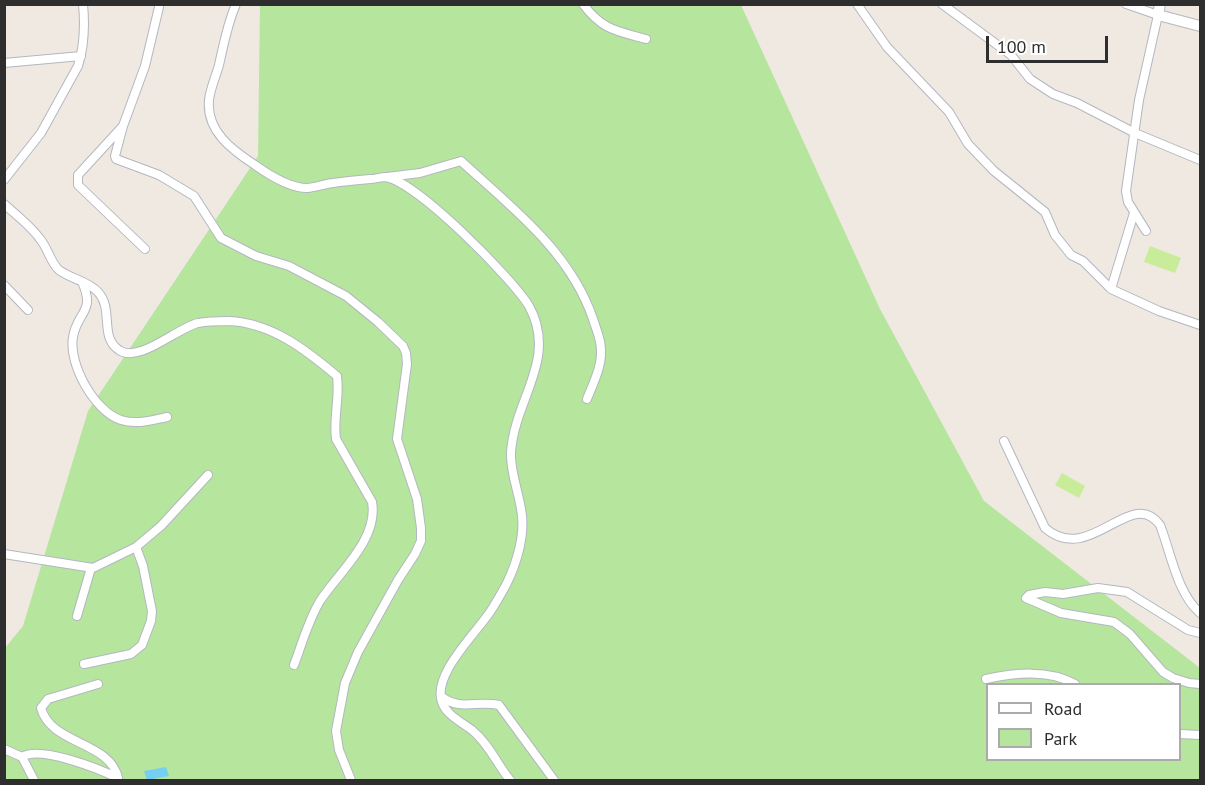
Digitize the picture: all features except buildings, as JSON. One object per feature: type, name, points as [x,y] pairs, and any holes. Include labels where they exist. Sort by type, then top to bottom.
[{"type":"street","points":[[4,180],[41,133],[78,66],[84,22],[83,4]]},
{"type":"street","points":[[236,4],[227,24],[209,100],[210,116],[216,130],[232,150],[267,173],[306,188],[420,173],[461,161],[535,229],[561,259],[578,287],[590,310],[601,351],[600,363],[587,399]]},
{"type":"street","points":[[583,4],[594,18],[608,29],[646,39]]},
{"type":"street","points":[[856,4],[887,47],[949,112],[968,144],[994,171],[1045,212],[1055,235],[1071,255],[1083,261],[1111,289],[1159,311],[1200,325]]},
{"type":"street","points":[[942,4],[1011,55],[1030,78],[1053,94],[1077,103],[1135,133],[1200,160]]},
{"type":"street","points":[[1126,4],[1159,10],[1200,26]]},
{"type":"street","points":[[160,5],[146,66],[123,126],[115,156],[118,160],[159,175],[194,196],[220,238],[231,245],[256,256],[289,266],[355,302],[402,346],[406,353],[407,364],[397,439],[417,499],[421,541],[357,652],[345,683],[336,731],[339,750],[352,780]]},
{"type":"street","points":[[1146,231],[1128,202],[1126,191],[1139,100],[1159,10]]},
{"type":"street","points":[[4,63],[81,56]]},
{"type":"street","points":[[123,126],[78,175],[77,181],[78,185],[145,249]]},
{"type":"street","points":[[386,177],[433,205],[502,272],[529,307],[538,326],[540,345],[536,366],[516,422],[511,451],[511,464],[522,513],[520,544],[514,565],[490,612],[451,663],[441,690],[442,702],[449,713],[474,732],[510,780]]},
{"type":"street","points":[[4,204],[38,236],[58,269],[99,293],[105,303],[109,340],[119,351],[129,354],[140,352],[196,323],[232,321],[282,336],[337,376],[339,393],[336,439],[372,502],[374,511],[366,538],[314,612],[294,665]]},
{"type":"street","points":[[1111,289],[1134,213]]},
{"type":"street","points":[[82,281],[88,293],[88,301],[73,336],[73,347],[78,370],[89,392],[100,405],[120,420],[138,423],[167,417]]},
{"type":"street","points":[[4,285],[28,310]]},
{"type":"street","points":[[1004,441],[1045,528],[1051,533],[1076,538],[1089,537],[1133,514],[1145,513],[1155,517],[1191,605],[1200,613]]},
{"type":"street","points":[[4,554],[91,568],[116,559],[136,548],[161,526],[208,476]]},
{"type":"street","points":[[84,664],[131,654],[142,645],[151,621],[152,611],[143,566],[136,548]]},
{"type":"street","points":[[77,616],[91,568]]},
{"type":"street","points":[[1200,633],[1188,630],[1127,592],[1098,588],[1063,594],[1046,592],[1029,595],[1026,598],[1061,613],[1114,622],[1130,634],[1163,672],[1173,678],[1200,684]]},
{"type":"street","points":[[986,678],[1015,673],[1040,674],[1073,683]]},
{"type":"street","points":[[98,684],[48,699],[41,708],[43,717],[58,732],[111,762],[116,768],[118,779]]},
{"type":"street","points":[[442,697],[450,703],[463,705],[481,703],[499,705],[554,780]]},
{"type":"street","points":[[1181,734],[1200,735]]},
{"type":"street","points":[[4,749],[22,757],[34,780]]},
{"type":"street","points":[[22,757],[33,753],[45,755],[92,767],[118,779]]},
{"type":"green space","points":[[260,5],[741,5],[880,309],[984,501],[1200,668],[1200,780],[5,780],[5,648],[23,626],[88,411],[258,156]]},
{"type":"green space","points":[[1150,246],[1181,258],[1175,273],[1144,262]]},
{"type":"green space","points":[[1062,473],[1085,486],[1079,498],[1055,485]]},
{"type":"water","points":[[166,767],[169,776],[147,780],[144,771]]}]
